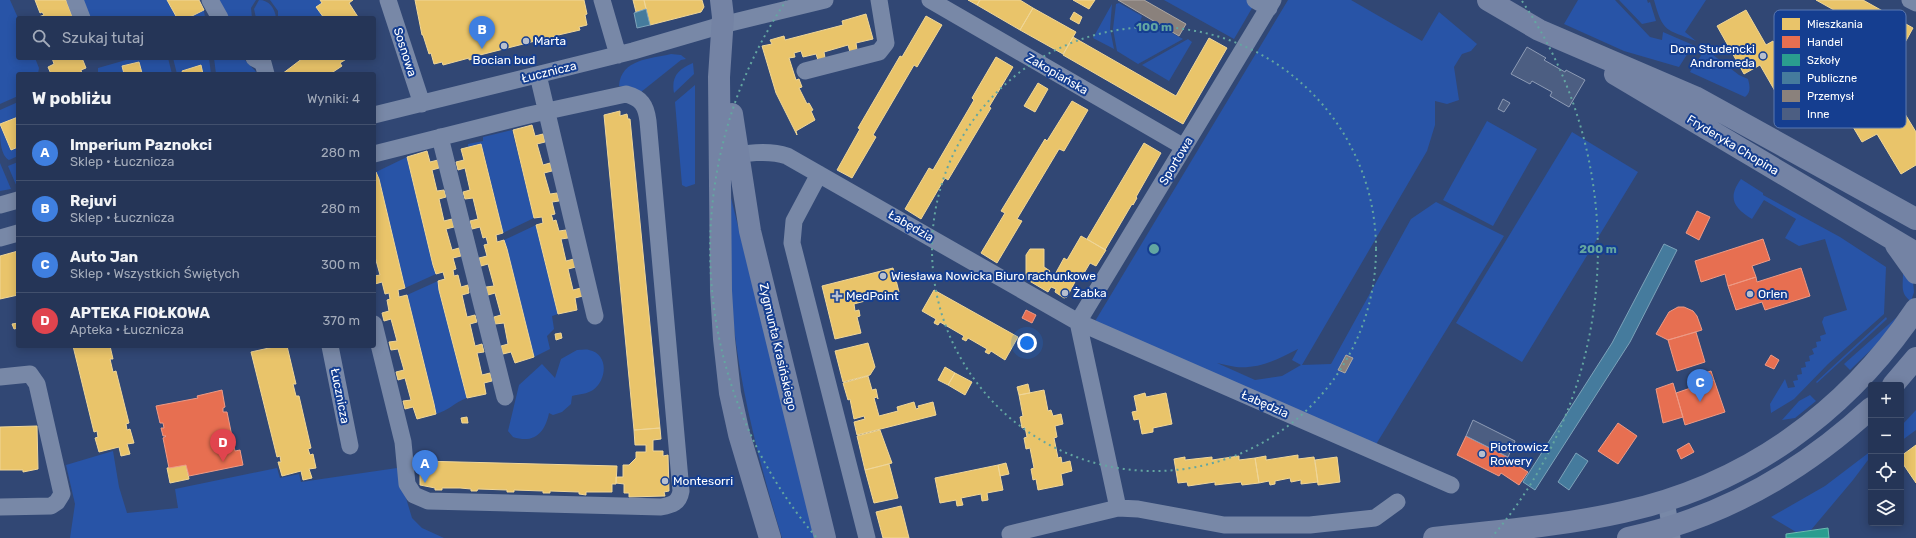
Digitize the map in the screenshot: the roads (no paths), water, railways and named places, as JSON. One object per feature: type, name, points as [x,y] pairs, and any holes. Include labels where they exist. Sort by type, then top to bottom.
[{"type":"street","points":[[75,0],[81,16]]},
{"type":"street","points":[[210,0],[219,16]]},
{"type":"street","name":"Sosnowa","points":[[388,0],[422,104]]},
{"type":"street","points":[[602,0],[618,55]]},
{"type":"street","name":"Zygmunta Krasińskiego","points":[[721,0],[722,25],[719,59],[721,291],[727,366],[739,434],[770,538]]},
{"type":"street","points":[[722,25],[826,0]]},
{"type":"street","points":[[805,71],[879,52],[886,43],[879,0]]},
{"type":"street","name":"Zakopiańska","points":[[930,0],[1184,147]]},
{"type":"street","name":"Fryderyka Chopina","points":[[1488,0],[1551,35],[1916,253]]},
{"type":"street","points":[[1910,0],[1916,3]]},
{"type":"street","name":"Sportowa","points":[[1078,322],[1184,147],[1266,3]]},
{"type":"street","name":"Łucznicza","points":[[376,115],[618,55],[722,25]]},
{"type":"street","name":"Zygmunta Krasińskiego","points":[[722,25],[728,59],[732,115],[750,231],[825,538]]},
{"type":"street","name":"Fryderyka Chopina","points":[[1551,35],[1695,97],[1913,216]]},
{"type":"street","points":[[538,75],[595,316]]},
{"type":"street","points":[[376,153],[547,111],[626,94],[635,96],[641,100],[646,109],[681,491],[680,498],[676,503],[661,507],[428,501],[421,499],[410,491],[407,484],[403,442],[376,332]]},
{"type":"street","name":"Zygmunta Krasińskiego","points":[[720,128],[728,150],[738,155]]},
{"type":"street","points":[[440,137],[505,397]]},
{"type":"street","name":"Łabędzia","points":[[738,155],[768,152],[779,153],[819,174],[1078,322],[1451,486]]},
{"type":"street","name":"Zygmunta Krasińskiego","points":[[721,190],[724,168],[731,159],[738,155]]},
{"type":"street","points":[[819,174],[794,220],[792,243],[867,538]]},
{"type":"street","points":[[0,205],[16,201]]},
{"type":"street","points":[[0,238],[16,234]]},
{"type":"street","points":[[1891,239],[1916,273]]},
{"type":"street","points":[[1434,538],[1588,519],[1623,512],[1666,500],[1715,482],[1743,468],[1804,429],[1852,388],[1873,367],[1911,317],[1916,301]]},
{"type":"street","points":[[1078,322],[1118,508]]},
{"type":"street","name":"Łucznicza","points":[[330,348],[350,446]]},
{"type":"street","points":[[1896,382],[1916,358]]},
{"type":"street","points":[[0,377],[30,374],[37,384],[62,494],[57,502],[51,506],[0,507]]},
{"type":"street","points":[[1628,538],[1671,533],[1774,481],[1824,448],[1868,411]]},
{"type":"street","points":[[1666,500],[1671,533]]},
{"type":"street","name":"Zygmunta Krasińskiego","points":[[754,538],[759,502]]},
{"type":"street","points":[[1010,534],[1118,508],[1138,509],[1224,525],[1310,525],[1375,518],[1397,502]]},
{"type":"place","name":"Marta","points":[[526,41]]},
{"type":"place","name":"Bocian bud","points":[[504,46]]},
{"type":"place","name":"Rejuvi","points":[[482,49]]},
{"type":"place","name":"Dom Studencki Andromeda","points":[[1763,56]]},
{"type":"place","name":"Wiesława Nowicka Biuro rachunkowe","points":[[883,276]]},
{"type":"place","name":"Żabka","points":[[1065,293]]},
{"type":"place","name":"Orlen","points":[[1750,294]]},
{"type":"place","name":"MedPoint","points":[[837,296]]},
{"type":"place","name":"Auto Jan","points":[[1700,402]]},
{"type":"place","name":"Piotrowicz Rowery","points":[[1482,454]]},
{"type":"place","name":"APTEKA FIOŁKOWA","points":[[223,462]]},
{"type":"place","name":"Montesorri","points":[[665,481]]},
{"type":"place","name":"Imperium Paznokci","points":[[425,483]]}]
